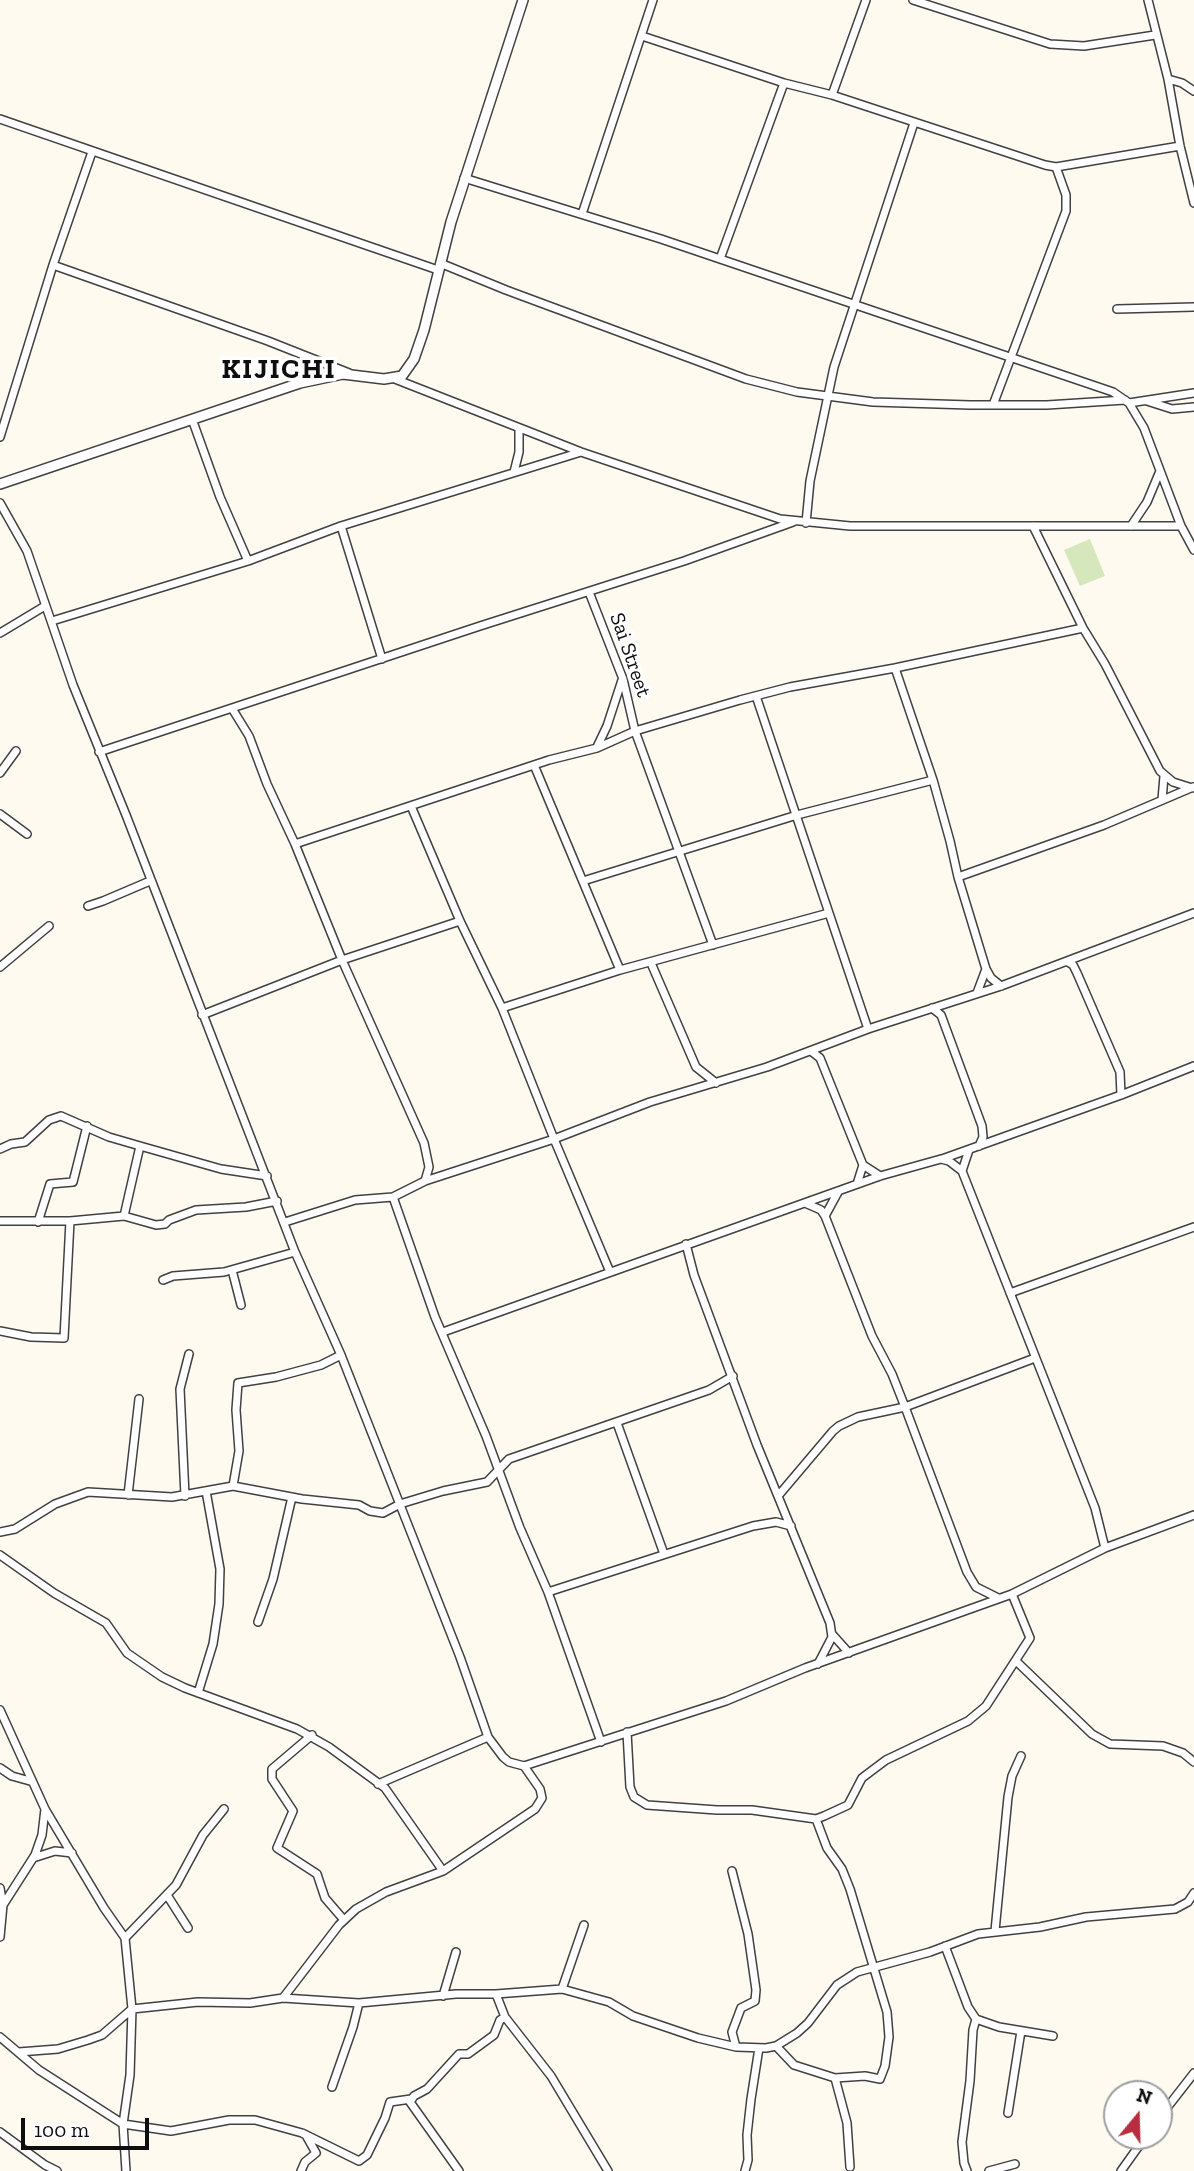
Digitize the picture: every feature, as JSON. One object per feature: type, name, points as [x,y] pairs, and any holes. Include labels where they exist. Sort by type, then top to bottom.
[{"type":"street","points":[[395,379],[406,373],[414,359],[464,178],[523,0]]},
{"type":"street","points":[[582,214],[653,0]]},
{"type":"street","points":[[832,95],[866,0]]},
{"type":"street","points":[[913,0],[1050,44],[1084,46],[1155,35]]},
{"type":"street","points":[[1148,0],[1194,203]]},
{"type":"street","points":[[642,36],[784,83],[832,95],[1033,162],[1056,167],[1180,146]]},
{"type":"street","points":[[1168,79],[1182,83],[1194,91]]},
{"type":"street","points":[[720,259],[784,83]]},
{"type":"street","points":[[0,119],[517,294],[746,379],[827,397],[873,402],[993,405],[1127,402],[1194,393]]},
{"type":"street","points":[[806,523],[810,481],[827,397],[853,303],[914,123]]},
{"type":"street","points":[[0,437],[53,265],[92,152]]},
{"type":"street","points":[[993,405],[1066,211],[1066,195],[1056,167]]},
{"type":"street","points":[[464,178],[720,259],[1103,388],[1127,402],[1144,428],[1181,526],[1194,550]]},
{"type":"street","points":[[53,265],[268,341],[353,375]]},
{"type":"street","points":[[1118,309],[1194,307]]},
{"type":"street","points":[[0,484],[300,383],[334,375],[353,375],[395,379],[581,452],[762,514],[806,523],[850,526],[1181,526]]},
{"type":"street","points":[[1146,401],[1172,409],[1194,407]]},
{"type":"street","points":[[192,419],[220,497],[248,561]]},
{"type":"street","points":[[514,472],[519,452],[519,428]]},
{"type":"street","points":[[52,621],[248,561],[341,526],[581,452]]},
{"type":"street","points":[[1131,526],[1147,502],[1160,471]]},
{"type":"street","points":[[0,503],[27,551],[99,752],[126,815],[295,1252],[341,1355],[400,1504],[488,1737],[509,1762],[524,1766],[726,1701],[817,1664],[1012,1594],[1105,1548],[1194,1515]]},
{"type":"street","points":[[99,752],[233,710],[796,521]]},
{"type":"street","points":[[341,526],[382,659]]},
{"type":"street","points":[[1033,526],[1083,628],[1164,776],[1173,782],[1193,788]]},
{"type":"street","name":"Sai Street","points":[[589,592],[623,679],[635,731],[681,851],[713,945]]},
{"type":"street","points":[[0,633],[45,606]]},
{"type":"street","points":[[295,844],[534,765],[597,748],[635,731],[756,696],[1083,628]]},
{"type":"street","points":[[895,668],[933,780],[958,877],[986,969],[991,978],[1001,986]]},
{"type":"street","points":[[597,748],[623,679]]},
{"type":"street","points":[[756,696],[868,1029]]},
{"type":"street","points":[[233,710],[250,736],[267,784],[295,844],[342,960],[424,1143],[429,1167],[425,1181]]},
{"type":"street","points":[[0,773],[16,751]]},
{"type":"street","points":[[534,765],[621,970]]},
{"type":"street","points":[[1162,800],[1164,776]]},
{"type":"street","points":[[583,881],[797,816],[933,780]]},
{"type":"street","points":[[958,877],[1104,825],[1193,788]]},
{"type":"street","points":[[411,806],[460,921],[502,1008],[610,1272]]},
{"type":"street","points":[[0,814],[27,834]]},
{"type":"street","points":[[88,906],[150,881]]},
{"type":"street","points":[[502,1008],[621,970],[828,913]]},
{"type":"street","points":[[285,1222],[355,1200],[393,1197],[425,1181],[554,1139],[650,1102],[716,1083],[868,1029],[1001,986],[1192,914],[1194,923]]},
{"type":"street","points":[[202,1015],[342,960],[460,921]]},
{"type":"street","points":[[0,967],[49,926]]},
{"type":"street","points":[[1068,962],[1077,973],[1120,1072],[1121,1095]]},
{"type":"street","points":[[651,963],[696,1067],[716,1083]]},
{"type":"street","points":[[977,993],[986,969]]},
{"type":"street","points":[[932,1008],[941,1015],[982,1126],[983,1136],[979,1146]]},
{"type":"street","points":[[811,1051],[820,1058],[863,1165],[880,1176]]},
{"type":"street","points":[[443,1332],[880,1176],[969,1150],[1194,1066]]},
{"type":"street","points":[[0,1149],[25,1142],[56,1116],[71,1118],[109,1137],[140,1146],[221,1169],[267,1176]]},
{"type":"street","points":[[38,1222],[50,1184],[73,1182],[87,1126]]},
{"type":"street","points":[[124,1216],[140,1146]]},
{"type":"street","points":[[962,1171],[969,1150]]},
{"type":"street","points":[[941,1159],[962,1171],[1095,1508],[1105,1548]]},
{"type":"street","points":[[857,1184],[863,1165]]},
{"type":"street","points":[[825,1216],[839,1191]]},
{"type":"street","points":[[393,1197],[435,1317],[548,1592],[601,1742]]},
{"type":"street","points":[[0,1220],[70,1221],[124,1216],[165,1224],[195,1210],[246,1207],[277,1201]]},
{"type":"street","points":[[805,1203],[821,1210],[825,1216],[872,1336],[905,1406],[967,1572],[976,1587],[998,1598]]},
{"type":"street","points":[[0,1331],[31,1337],[64,1338],[70,1221]]},
{"type":"street","points":[[1010,1293],[1194,1227]]},
{"type":"street","points":[[687,1244],[694,1275],[832,1634],[849,1653]]},
{"type":"street","points":[[163,1280],[173,1276],[211,1275],[295,1252]]},
{"type":"street","points":[[232,1270],[241,1305]]},
{"type":"street","points":[[185,1496],[180,1389],[189,1354]]},
{"type":"street","points":[[233,1486],[239,1451],[236,1410],[238,1383],[312,1368],[341,1355]]},
{"type":"street","points":[[778,1496],[839,1426],[858,1417],[905,1406],[1035,1358]]},
{"type":"street","points":[[0,1532],[15,1529],[55,1504],[88,1492],[185,1496],[233,1486],[292,1497],[359,1504],[374,1513],[383,1513],[400,1504],[443,1491],[486,1482],[509,1459],[709,1390],[733,1376]]},
{"type":"street","points":[[128,1495],[139,1399]]},
{"type":"street","points":[[617,1423],[664,1554]]},
{"type":"street","points":[[198,1693],[213,1644],[219,1604],[220,1569],[206,1491]]},
{"type":"street","points":[[258,1622],[268,1598],[292,1497]]},
{"type":"street","points":[[548,1592],[766,1523],[776,1522],[791,1526]]},
{"type":"street","points":[[0,1555],[54,1593],[106,1623],[119,1644],[134,1659],[162,1677],[312,1735],[385,1788],[443,1871]]},
{"type":"street","points":[[627,1732],[630,1787],[634,1797],[640,1801],[655,1806],[752,1810],[816,1819],[848,1805],[862,1778],[886,1760],[968,1721],[979,1712],[1030,1638],[1012,1594]]},
{"type":"street","points":[[817,1664],[827,1649],[832,1634]]},
{"type":"street","points":[[1016,1661],[1092,1734],[1110,1744],[1163,1746],[1183,1753],[1194,1762]]},
{"type":"street","points":[[0,1710],[45,1809],[125,1938],[132,2009],[130,2075],[123,2124],[126,2171]]},
{"type":"street","points":[[312,1735],[272,1769],[272,1779],[293,1811],[277,1848],[317,1874],[325,1898],[344,1920]]},
{"type":"street","points":[[378,1784],[488,1737]]},
{"type":"street","points":[[995,1931],[1008,1797],[1012,1776],[1021,1756]]},
{"type":"street","points":[[283,1998],[344,1920],[359,1907],[386,1892],[443,1871],[535,1809],[542,1798],[540,1789],[524,1766]]},
{"type":"street","points":[[0,1768],[12,1776],[30,1781]]},
{"type":"street","points":[[3,1905],[33,1858],[42,1835],[45,1809]]},
{"type":"street","points":[[125,1938],[176,1885],[203,1835],[224,1809]]},
{"type":"street","points":[[776,2046],[794,2065],[835,2078],[865,2076],[880,2079],[885,2066],[889,2037],[887,2012],[850,1889],[842,1869],[827,1848],[816,1819]]},
{"type":"street","points":[[33,1858],[55,1851],[72,1853]]},
{"type":"street","points":[[732,1871],[748,1934],[756,1990],[755,2001],[741,2008],[733,2032],[736,2047]]},
{"type":"street","points":[[0,1888],[3,1905],[0,1937]]},
{"type":"street","points":[[19,2052],[58,2049],[102,2035],[132,2009],[198,2002],[250,2003],[283,1998],[359,2003],[562,1989],[609,2002],[633,2016],[698,2038],[736,2047],[776,2046],[808,2023],[845,1979],[873,1968],[995,1931],[1040,1927],[1086,1917],[1175,1909],[1188,1902],[1194,1893]]},
{"type":"street","points":[[167,1895],[188,1928]]},
{"type":"street","points":[[562,1989],[584,1925]]},
{"type":"street","points":[[945,1946],[968,2007],[976,2019],[1053,2036]]},
{"type":"street","points":[[443,1996],[456,1952]]},
{"type":"street","points":[[496,1994],[505,2017],[551,2076],[607,2171]]},
{"type":"street","points":[[332,2087],[359,2003]]},
{"type":"street","points":[[0,2037],[40,2070],[123,2124],[171,2131],[229,2120],[255,2120],[291,2129],[355,2160],[363,2161],[385,2118],[390,2102],[411,2099],[427,2089],[459,2053],[468,2054],[494,2035],[500,2020],[505,2017]]},
{"type":"street","points":[[967,2171],[962,2142],[976,2019]]},
{"type":"street","points":[[1008,2113],[1021,2031]]},
{"type":"street","points":[[745,2171],[751,2099],[760,2048]]},
{"type":"street","points":[[1173,2100],[1194,2073]]},
{"type":"street","points":[[835,2078],[847,2123],[850,2167]]},
{"type":"street","points":[[411,2099],[412,2107],[458,2171]]},
{"type":"street","points":[[0,2132],[57,2171]]},
{"type":"street","points":[[301,2171],[305,2162],[316,2153],[307,2136]]},
{"type":"street","points":[[1121,2171],[1136,2150]]},
{"type":"street","points":[[989,2171],[1016,2164]]},
{"type":"green space","points":[[1090,539],[1105,576],[1080,586],[1064,550]]},
{"type":"district","name":"KIJICHI","points":[[279,370]]}]
